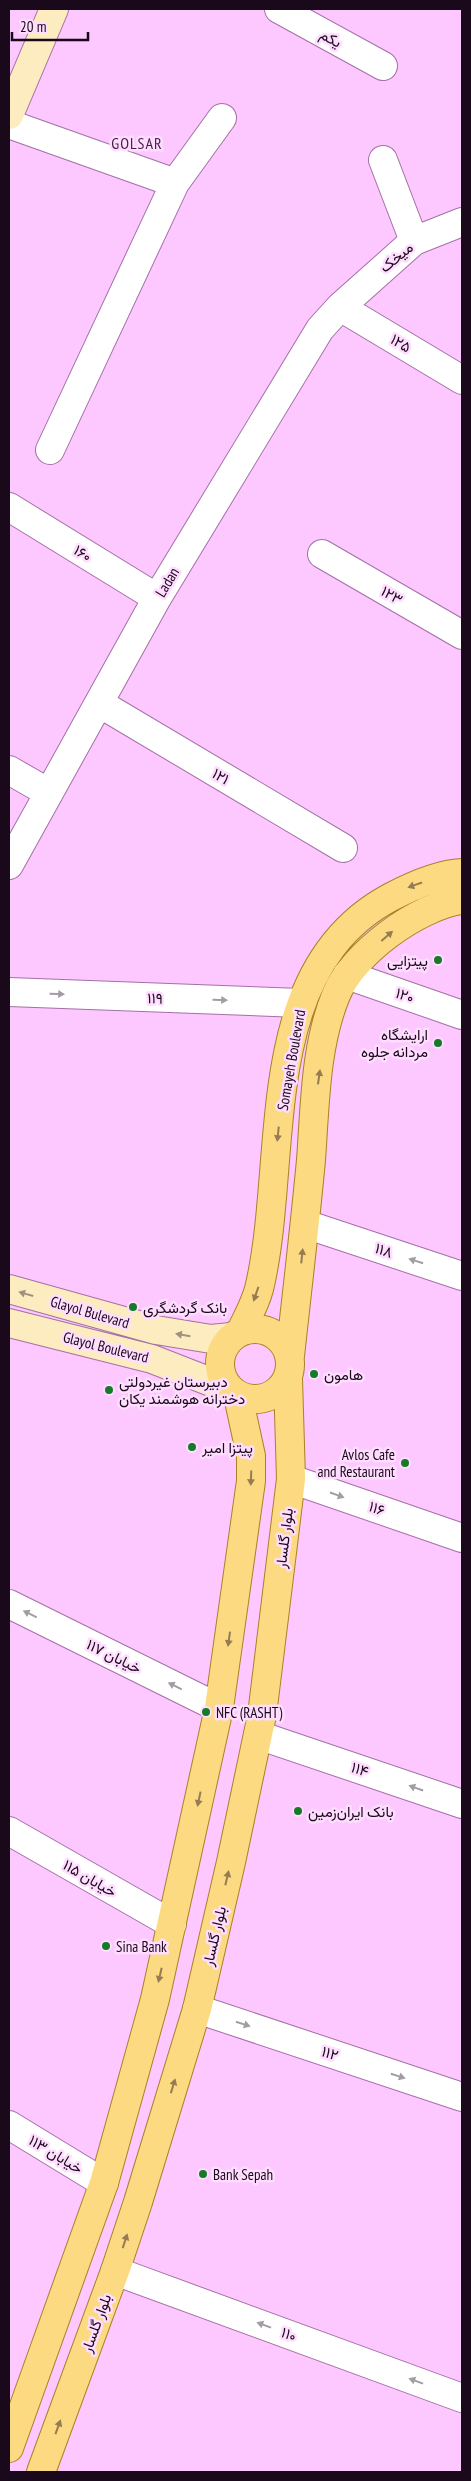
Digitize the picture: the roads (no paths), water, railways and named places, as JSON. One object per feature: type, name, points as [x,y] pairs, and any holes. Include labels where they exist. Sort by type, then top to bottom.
[{"type":"main road","points":[[9,115],[54,9]]},
{"type":"main road","name":"Somayeh Boulevard","points":[[236,1334],[258,1290],[265,1256],[284,1082],[294,1025],[318,966],[337,939],[370,908],[411,886],[462,873]]},
{"type":"main road","name":"Somayeh Boulevard","points":[[289,1368],[305,1224],[317,1086],[325,1031],[336,994],[347,975],[368,953],[395,930],[426,910],[449,902],[462,900]]},
{"type":"main road","name":"Glayol Bulevard","points":[[9,1289],[156,1330],[211,1339],[236,1334]]},
{"type":"main road","name":"Glayol Boulevard","points":[[9,1325],[152,1359],[233,1392]]},
{"type":"main road","points":[[253,1329],[265,1330],[276,1336],[285,1345],[289,1368],[281,1389],[272,1396],[261,1400],[249,1400],[233,1392],[222,1379],[220,1362],[224,1346],[236,1334],[253,1329]]},
{"type":"main road","name":"بلوار گلسار","points":[[41,2472],[115,2271],[197,2009],[258,1734],[291,1479],[289,1368]]},
{"type":"main road","points":[[10,2441],[104,2183],[152,2008],[219,1708],[251,1482],[251,1456],[233,1392]]},
{"type":"street","name":"یکم","points":[[279,9],[383,66]]},
{"type":"street","points":[[50,450],[175,183],[222,118]]},
{"type":"street","points":[[9,124],[175,183]]},
{"type":"street","points":[[383,160],[414,241]]},
{"type":"street","name":"میخک","points":[[340,307],[414,241],[462,222]]},
{"type":"street","name":"۱۲۵","points":[[340,307],[462,380]]},
{"type":"street","name":"Ladan","points":[[9,865],[157,598],[320,329],[340,307]]},
{"type":"street","name":"۱۶۰","points":[[9,507],[157,598]]},
{"type":"street","name":"۱۲۳","points":[[322,554],[462,635]]},
{"type":"street","name":"۱۲۱","points":[[99,703],[342,848]]},
{"type":"street","points":[[9,770],[49,793]]},
{"type":"street","name":"۱۲۰","points":[[347,975],[462,1015]]},
{"type":"street","name":"۱۱۹","points":[[9,992],[301,1004]]},
{"type":"street","name":"۱۱۸","points":[[305,1224],[462,1276]]},
{"type":"street","name":"۱۱۶","points":[[291,1479],[462,1538]]},
{"type":"street","name":"خیابان ۱۱۷","points":[[9,1604],[219,1708]]},
{"type":"street","name":"۱۱۴","points":[[258,1734],[462,1804]]},
{"type":"street","name":"خیابان ۱۱۵","points":[[9,1831],[172,1924]]},
{"type":"street","name":"۱۱۲","points":[[197,2009],[462,2097]]},
{"type":"street","name":"خیابان ۱۱۳","points":[[9,2126],[104,2183]]},
{"type":"street","name":"۱۱۰","points":[[115,2271],[462,2398]]},
{"type":"place","name":"پیتزایی","points":[[438,960]]},
{"type":"place","name":"ارایشگاه مردانه جلوه","points":[[438,1043]]},
{"type":"place","name":"بانک گردشگری","points":[[133,1307]]},
{"type":"place","name":"هامون","points":[[314,1374]]},
{"type":"place","name":"دبیرستان غیردولتی دخترانه هوشمند یکان","points":[[109,1390]]},
{"type":"place","name":"پیتزا امیر","points":[[192,1447]]},
{"type":"place","name":"Avlos Cafe and Restaurant","points":[[405,1463]]},
{"type":"place","name":"NFC (RASHT)","points":[[206,1712]]},
{"type":"place","name":"بانک ایران‌زمین","points":[[298,1811]]},
{"type":"place","name":"Sina Bank","points":[[106,1946]]},
{"type":"place","name":"Bank Sepah","points":[[203,2174]]},
{"type":"district","name":"GOLSAR","points":[[137,143]]}]
